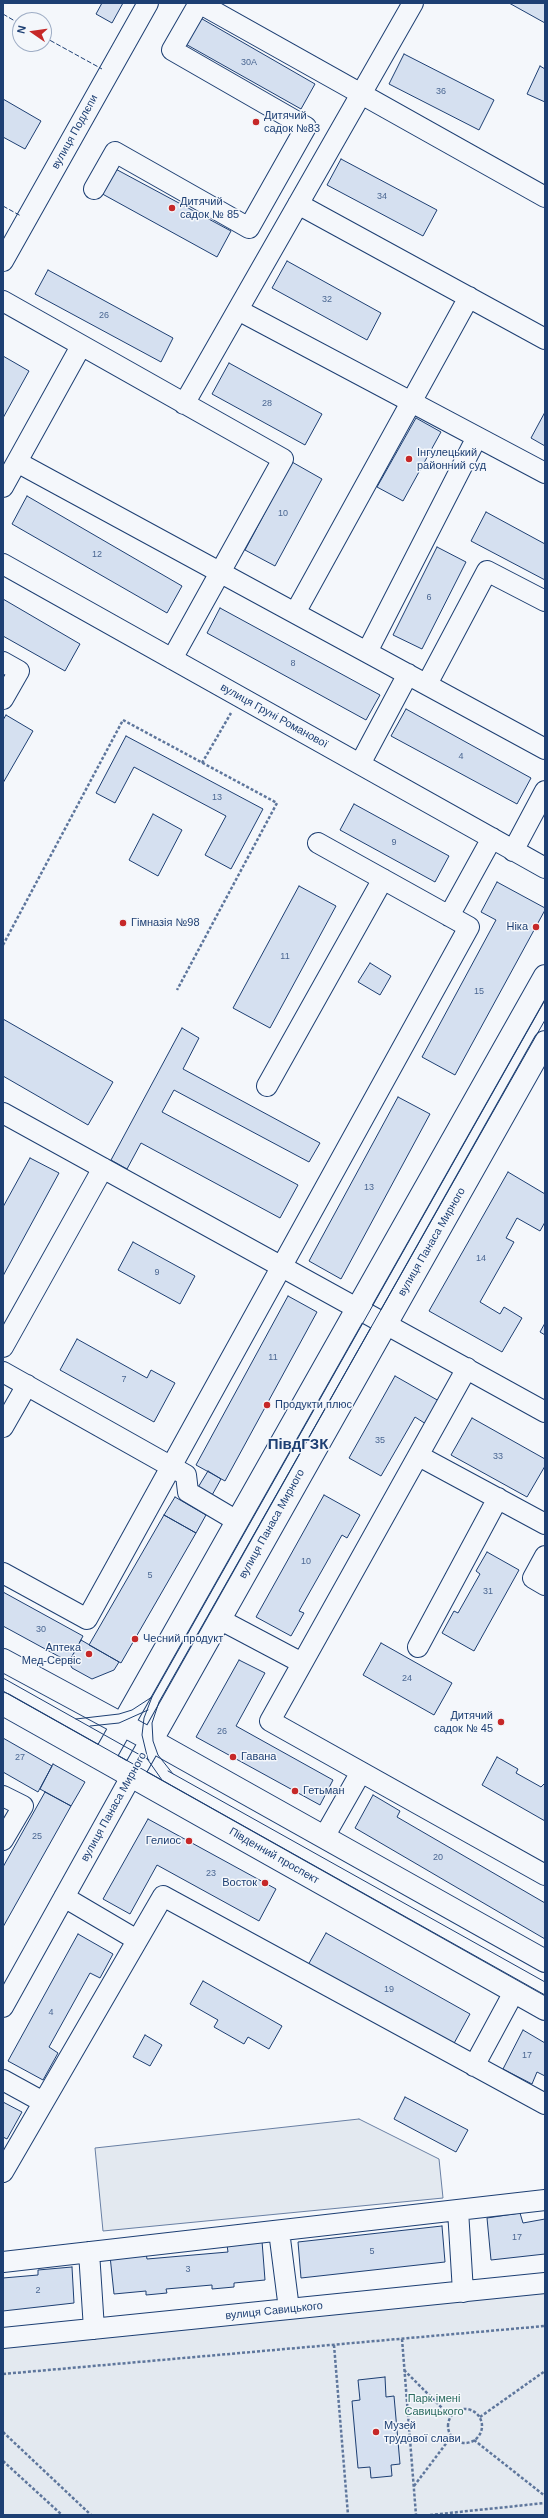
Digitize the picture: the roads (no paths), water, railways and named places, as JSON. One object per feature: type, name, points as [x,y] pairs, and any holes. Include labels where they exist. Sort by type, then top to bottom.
[{"type":"main road","points":[[103,1759],[545,976]]},
{"type":"main road","name":"вулиця Панаса Мирного","points":[[132,1775],[385,1323],[545,1042]]},
{"type":"main road","points":[[3,1660],[151,1740],[545,1961]]},
{"type":"main road","name":"Південний проспект","points":[[3,1704],[132,1775],[545,2009]]},
{"type":"street","name":"вулиця Подлєпи","points":[[3,261],[148,3]]},
{"type":"street","points":[[94,189],[115,152],[249,228],[306,127],[172,50],[199,3],[360,95],[545,197]]},
{"type":"street","points":[[184,404],[413,3]]},
{"type":"street","points":[[298,204],[545,339]]},
{"type":"street","points":[[294,613],[469,297]]},
{"type":"street","points":[[3,301],[283,459],[172,659]]},
{"type":"street","points":[[238,310],[545,473]]},
{"type":"street","points":[[3,487],[81,346]]},
{"type":"street","points":[[367,652],[477,437]]},
{"type":"street","points":[[17,462],[545,749]]},
{"type":"street","name":"вулиця Груні Романової","points":[[3,564],[545,868]]},
{"type":"street","points":[[427,684],[487,571],[545,602]]},
{"type":"street","points":[[3,662],[19,671],[3,699]]},
{"type":"street","points":[[360,764],[408,674]]},
{"type":"street","points":[[513,851],[545,791]]},
{"type":"street","points":[[449,916],[492,838]]},
{"type":"street","points":[[3,1573],[87,1619],[469,927],[318,843]]},
{"type":"street","points":[[267,1086],[383,879]]},
{"type":"street","points":[[3,1113],[545,1412]]},
{"type":"street","points":[[3,1347],[103,1168]]},
{"type":"street","points":[[467,1368],[270,1721],[545,1875]]},
{"type":"street","points":[[3,1372],[172,1466],[186,1475],[188,1492],[237,1521]]},
{"type":"street","points":[[3,1427],[27,1385]]},
{"type":"street","points":[[418,1456],[545,1524]]},
{"type":"street","points":[[418,1647],[498,1498]]},
{"type":"street","points":[[545,1556],[533,1578],[545,1585]]},
{"type":"street","points":[[219,1619],[302,1663]]},
{"type":"street","points":[[324,1837],[361,1772]]},
{"type":"street","name":"вулиця Панаса Мирного","points":[[3,2007],[132,1775]]},
{"type":"street","points":[[3,1796],[23,1806],[3,1840]]},
{"type":"street","points":[[3,2172],[163,1896],[545,2104]]},
{"type":"street","points":[[64,1897],[137,1940]]},
{"type":"street","points":[[474,2066],[514,1992]]},
{"type":"street","points":[[3,2080],[43,2102]]},
{"type":"street","points":[[3,2262],[545,2200]]},
{"type":"street","points":[[458,2210],[463,2292]]},
{"type":"street","points":[[279,2231],[289,2309]]},
{"type":"street","points":[[89,2252],[94,2329]]},
{"type":"street","name":"вулиця Савицького","points":[[3,2338],[545,2283]]},
{"type":"tram line","points":[[162,1780],[148,1760],[142,1735],[144,1718],[152,1697],[545,1000]]},
{"type":"tram line","points":[[173,1774],[158,1755],[153,1741],[152,1723],[159,1702],[545,1020]]},
{"type":"tram line","points":[[3,1678],[149,1760]]},
{"type":"tram line","points":[[3,1691],[545,1995]]},
{"type":"tram line","points":[[76,1719],[119,1714],[132,1710],[152,1697]]},
{"type":"tram line","points":[[90,1726],[119,1723],[148,1710]]},
{"type":"tram line","points":[[168,1771],[545,1982]]},
{"type":"place","name":"Дитячий садок №83","points":[[256,122]]},
{"type":"place","name":"Дитячий садок № 85","points":[[172,208]]},
{"type":"place","name":"Інгулецький районний суд","points":[[409,459]]},
{"type":"place","name":"Гімназія №98","points":[[123,923]]},
{"type":"place","name":"Ніка","points":[[536,927]]},
{"type":"place","name":"Продукти плюс","points":[[267,1405]]},
{"type":"place","name":"Чесний продукт","points":[[135,1639]]},
{"type":"place","name":"Аптека Мед-Сервіс","points":[[89,1654]]},
{"type":"place","name":"Дитячий садок № 45","points":[[501,1722]]},
{"type":"place","name":"Гавана","points":[[233,1757]]},
{"type":"place","name":"Гетьман","points":[[295,1791]]},
{"type":"place","name":"Гелиос","points":[[189,1841]]},
{"type":"place","name":"Восток","points":[[265,1883]]},
{"type":"place","name":"Музей трудової слави","points":[[376,2432]]},
{"type":"district","name":"ПівдГЗК","points":[[298,1445]]},
{"type":"park label","name":"Парк імені Савицького","points":[[434,2405]]}]
